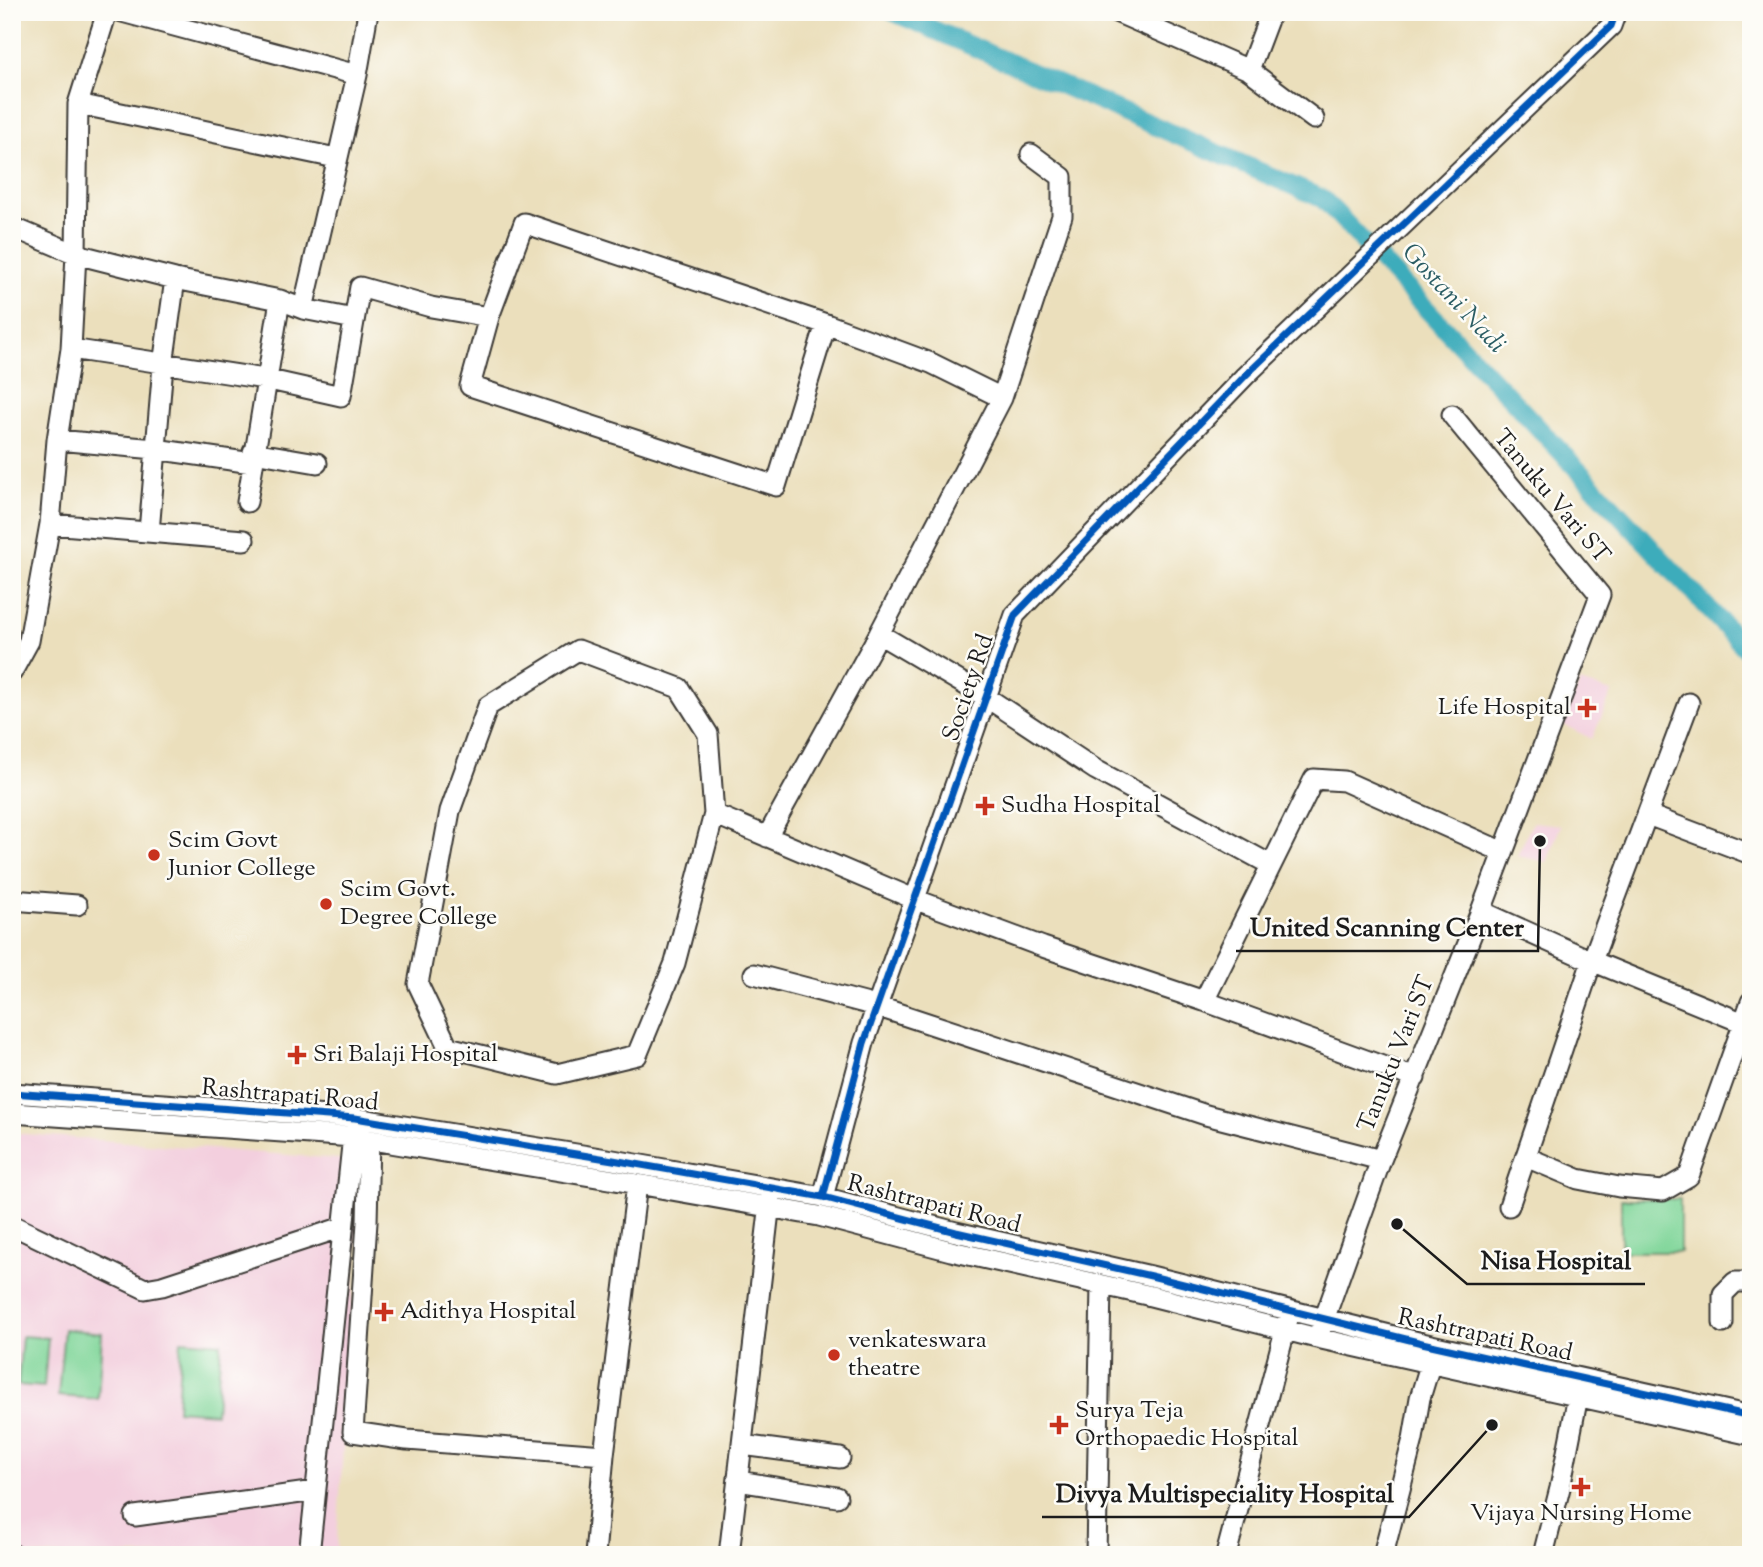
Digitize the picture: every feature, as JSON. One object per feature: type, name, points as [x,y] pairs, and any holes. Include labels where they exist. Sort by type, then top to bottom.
[{"type":"street","points":[[12,673],[29,642],[50,524],[57,440],[71,349],[76,254],[78,104],[107,12]]},
{"type":"street","points":[[122,12],[357,75]]},
{"type":"street","points":[[303,309],[357,75],[368,12]]},
{"type":"street","points":[[1116,12],[1249,70],[1314,118]]},
{"type":"street","points":[[1249,70],[1270,12]]},
{"type":"street","name":"Society Rd","points":[[823,1197],[876,1006],[1015,615],[1245,376],[1611,26],[1616,12]]},
{"type":"street","points":[[78,104],[336,158]]},
{"type":"street","points":[[767,837],[879,634],[1002,398],[1062,216],[1062,177],[1031,154]]},
{"type":"street","points":[[826,324],[776,486],[470,386],[489,317],[524,223],[826,324],[931,363],[1002,398]]},
{"type":"street","points":[[12,227],[76,254],[354,319]]},
{"type":"street","points":[[149,532],[163,365],[175,279]]},
{"type":"street","points":[[71,349],[265,379],[341,396],[360,287],[431,307],[489,317]]},
{"type":"street","points":[[247,502],[279,300]]},
{"type":"street","name":"Tanuku Vari ST","points":[[1320,1329],[1381,1160],[1481,911],[1600,595],[1452,415]]},
{"type":"street","points":[[57,440],[317,463]]},
{"type":"street","points":[[50,524],[244,540]]},
{"type":"street","points":[[879,634],[986,697],[1096,770],[1271,865]]},
{"type":"street","points":[[578,650],[679,688],[708,734],[714,814],[674,963],[637,1055],[557,1074],[448,1047],[418,984],[450,811],[488,706],[578,650]]},
{"type":"street","points":[[1509,1206],[1592,961],[1689,703]]},
{"type":"street","points":[[1204,1001],[1314,779],[1344,781],[1503,852]]},
{"type":"street","points":[[714,814],[914,900],[1415,1078]]},
{"type":"street","points":[[1648,815],[1751,854]]},
{"type":"street","points":[[12,900],[77,905]]},
{"type":"street","points":[[1481,911],[1592,961],[1747,1024]]},
{"type":"street","points":[[754,974],[876,1006],[1206,1115],[1381,1160]]},
{"type":"street","points":[[1526,1157],[1578,1179],[1619,1187],[1663,1191],[1689,1176],[1747,1024],[1751,1002]]},
{"type":"street","name":"Rashtrapati Road","points":[[12,1094],[613,1160],[771,1198],[819,1216],[951,1251],[1288,1321],[1431,1362],[1751,1435]]},
{"type":"street","name":"Rashtrapati Road","points":[[12,1113],[359,1132],[637,1184],[771,1198],[823,1197],[956,1232],[1151,1276],[1288,1321]]},
{"type":"street","points":[[309,1555],[343,1227],[359,1132]]},
{"type":"street","points":[[359,1132],[367,1222],[353,1432],[407,1440],[604,1455]]},
{"type":"street","points":[[594,1555],[637,1184]]},
{"type":"street","points":[[729,1555],[771,1198]]},
{"type":"street","points":[[12,1225],[145,1289],[162,1286],[343,1227]]},
{"type":"street","points":[[1723,1323],[1723,1294],[1735,1282],[1751,1282]]},
{"type":"street","points":[[1096,1555],[1101,1284]]},
{"type":"street","points":[[1226,1555],[1288,1321]]},
{"type":"street","name":"Rashtrapati Road","points":[[1320,1329],[1587,1378],[1751,1416]]},
{"type":"street","points":[[1383,1555],[1431,1362]]},
{"type":"street","points":[[1543,1555],[1560,1488],[1578,1396],[1587,1378]]},
{"type":"street","points":[[742,1445],[840,1458]]},
{"type":"street","points":[[738,1481],[837,1497]]},
{"type":"street","points":[[135,1516],[315,1491]]},
{"type":"shaded area","name":"Life Hospital","points":[[1580,682],[1612,692],[1592,739],[1562,724]]},
{"type":"shaded area","points":[[1533,822],[1561,825],[1547,862],[1517,856]]},
{"type":"shaded area","points":[[12,1133],[362,1161],[336,1555],[12,1555]]},
{"type":"green space","points":[[1621,1199],[1680,1199],[1680,1252],[1621,1252]]},
{"type":"green space","points":[[64,1329],[102,1333],[98,1399],[58,1396]]},
{"type":"green space","points":[[22,1336],[48,1338],[44,1387],[18,1385]]},
{"type":"green space","points":[[181,1340],[221,1343],[216,1413],[177,1410]]},
{"type":"waterway","name":"Gostani Nadi","points":[[893,12],[1323,199],[1751,654]]},
{"type":"cycle path","points":[[823,1197],[864,1043],[1015,615],[1245,376],[1611,26],[1616,12]]},
{"type":"cycle path","points":[[12,1093],[355,1118],[823,1197],[956,1232],[1151,1276],[1422,1343],[1751,1416]]},
{"type":"place","name":"Life Hospital","points":[[1587,708]]},
{"type":"place","name":"Sudha Hospital","points":[[985,806]]},
{"type":"place","name":"United Scanning Center","points":[[1540,841]]},
{"type":"place","name":"Scim Govt Junior College","points":[[154,855]]},
{"type":"place","name":"Scim Govt. Degree College","points":[[326,904]]},
{"type":"place","name":"Sri Balaji Hospital","points":[[297,1055]]},
{"type":"place","name":"Nisa Hospital","points":[[1397,1224]]},
{"type":"place","name":"Adithya Hospital","points":[[384,1312]]},
{"type":"place","name":"venkateswara theatre","points":[[834,1355]]},
{"type":"place","name":"Surya Teja Orthopaedic Hospital","points":[[1059,1425]]},
{"type":"place","name":"Divya Multispeciality Hospital","points":[[1492,1425]]},
{"type":"place","name":"Vijaya Nursing Home","points":[[1581,1487]]}]
